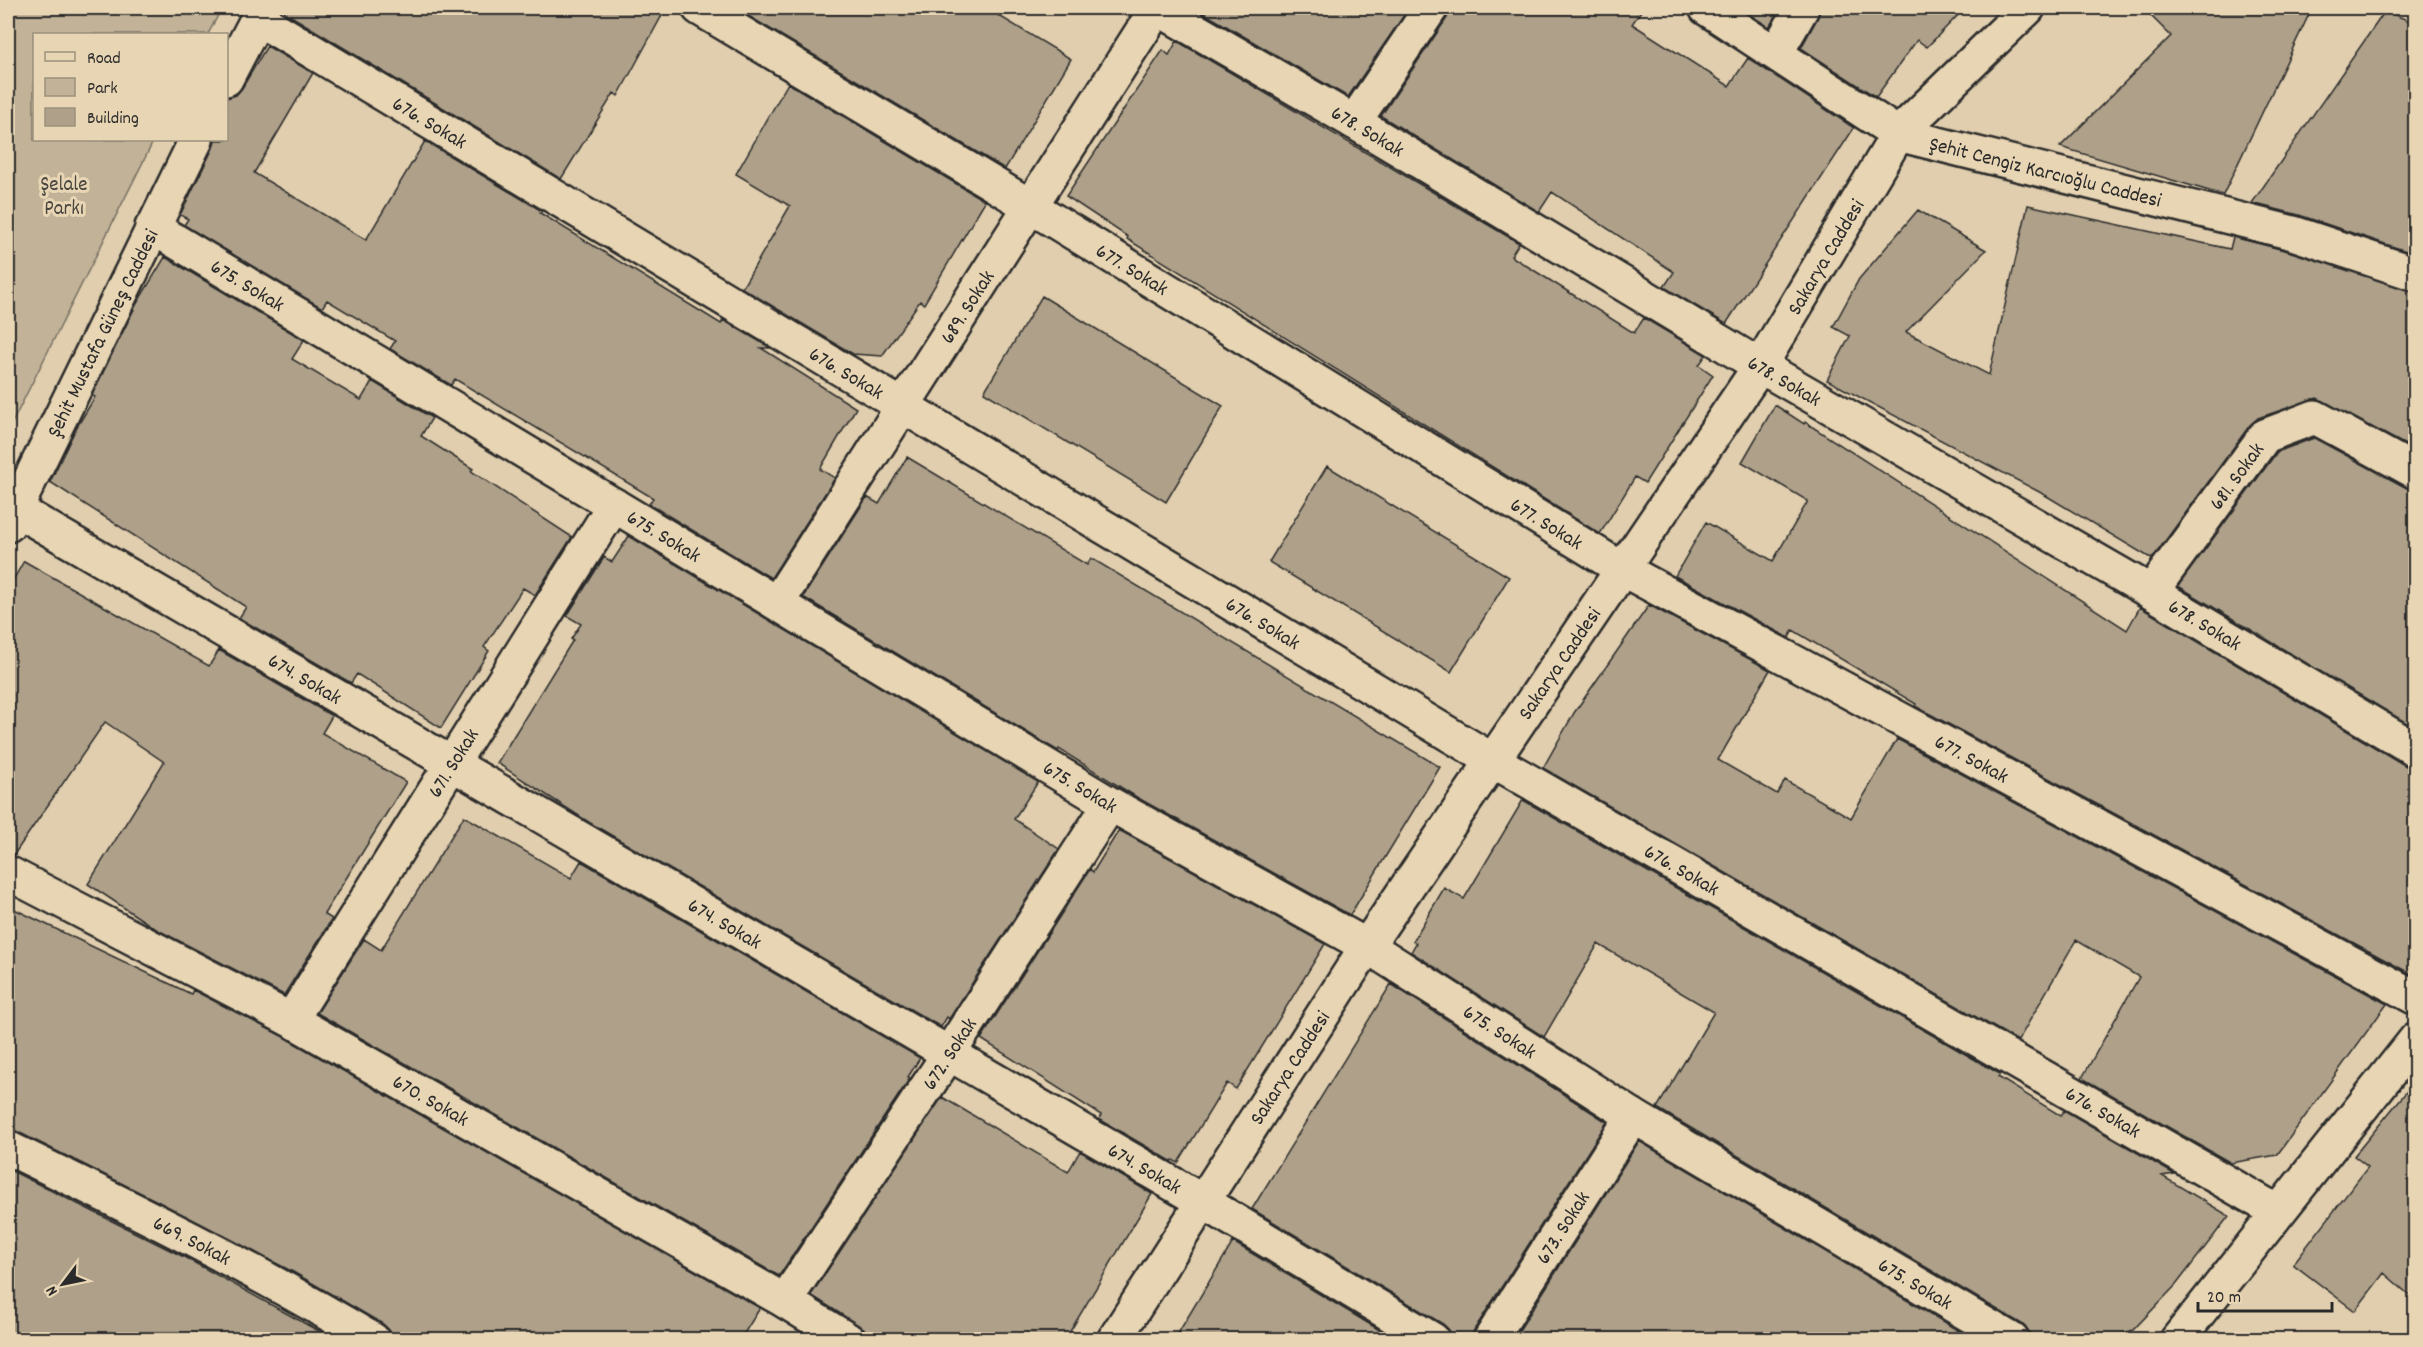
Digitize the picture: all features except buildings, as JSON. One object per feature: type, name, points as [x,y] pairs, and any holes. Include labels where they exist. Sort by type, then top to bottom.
[{"type":"street","name":"677. Sokak","points":[[699,8],[1030,206],[1623,569],[2415,998]]},
{"type":"street","name":"689. Sokak","points":[[777,603],[1157,8]]},
{"type":"street","name":"678. Sokak","points":[[1157,8],[1354,122],[1760,366],[2151,592],[2415,750]]},
{"type":"street","points":[[1354,122],[1431,8]]},
{"type":"street","name":"Şehit Cengiz Karcıoğlu Caddesi","points":[[1706,8],[1898,134],[2293,233],[2415,274]]},
{"type":"street","points":[[1776,53],[1802,8]]},
{"type":"street","name":"Sakarya Caddesi","points":[[1114,1340],[1366,946],[1760,366],[1898,134],[2028,8]]},
{"type":"street","points":[[228,75],[260,13]]},
{"type":"street","name":"676. Sokak","points":[[260,13],[903,405],[1492,760],[2278,1212]]},
{"type":"street","name":"Şehit Mustafa Güneş Caddesi","points":[[11,517],[195,141]]},
{"type":"street","name":"675. Sokak","points":[[152,227],[1110,804],[1366,946],[1633,1116],[2012,1340]]},
{"type":"street","name":"681. Sokak","points":[[2151,592],[2265,436],[2315,417],[2415,472]]},
{"type":"street","name":"671. Sokak","points":[[291,1020],[614,505]]},
{"type":"street","name":"674. Sokak","points":[[11,517],[451,765],[1202,1201],[1433,1340]]},
{"type":"street","name":"672. Sokak","points":[[785,1301],[1110,804]]},
{"type":"street","name":"670. Sokak","points":[[8,873],[291,1020],[785,1301],[848,1340]]},
{"type":"street","points":[[2177,1340],[2415,1039]]},
{"type":"street","name":"673. Sokak","points":[[1490,1340],[1633,1116]]},
{"type":"street","name":"669. Sokak","points":[[8,1148],[153,1218],[303,1298],[373,1340]]},
{"type":"green space","name":"Şelale Parkı","points":[[8,8],[222,8],[209,33],[33,33],[33,141],[153,141],[8,431]]}]
